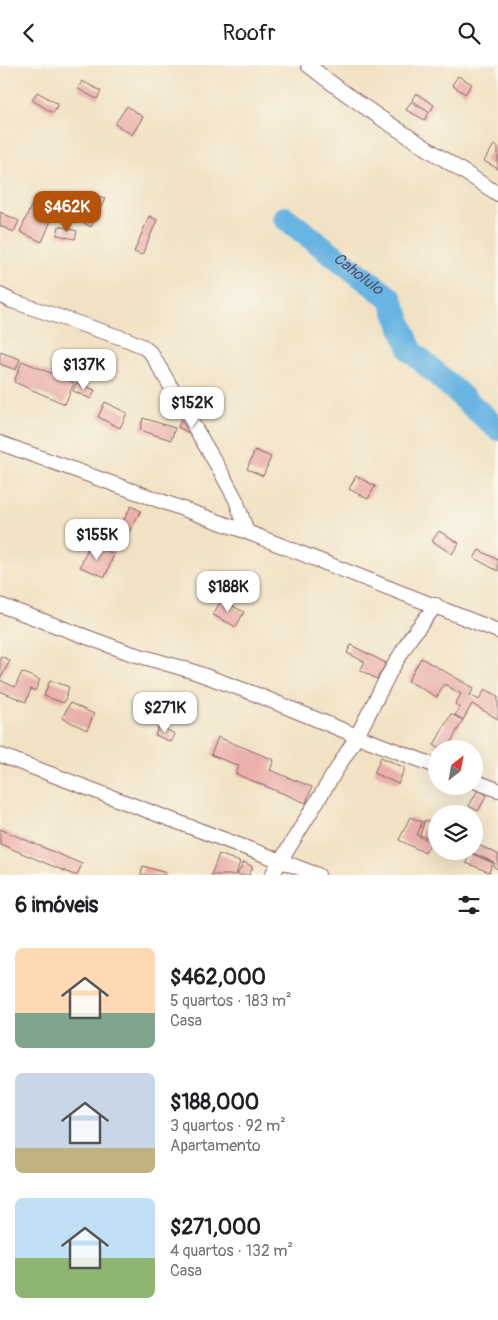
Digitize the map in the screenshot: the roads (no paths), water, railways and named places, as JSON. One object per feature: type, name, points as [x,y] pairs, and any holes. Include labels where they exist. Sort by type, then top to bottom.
[{"type":"street","points":[[308,65],[325,79],[406,135],[498,194]]},
{"type":"street","points":[[0,295],[12,301],[128,340],[142,346],[151,353],[221,472],[236,500],[247,531]]},
{"type":"street","points":[[0,443],[247,531],[498,631]]},
{"type":"street","points":[[0,605],[130,653],[192,671],[255,694],[428,763]]},
{"type":"street","points":[[272,875],[357,736],[411,637],[436,605]]},
{"type":"street","points":[[0,755],[318,875]]},
{"type":"street","points":[[483,784],[498,790]]},
{"type":"waterway","name":"Caholulo","points":[[285,218],[391,299],[411,351],[498,429]]}]
